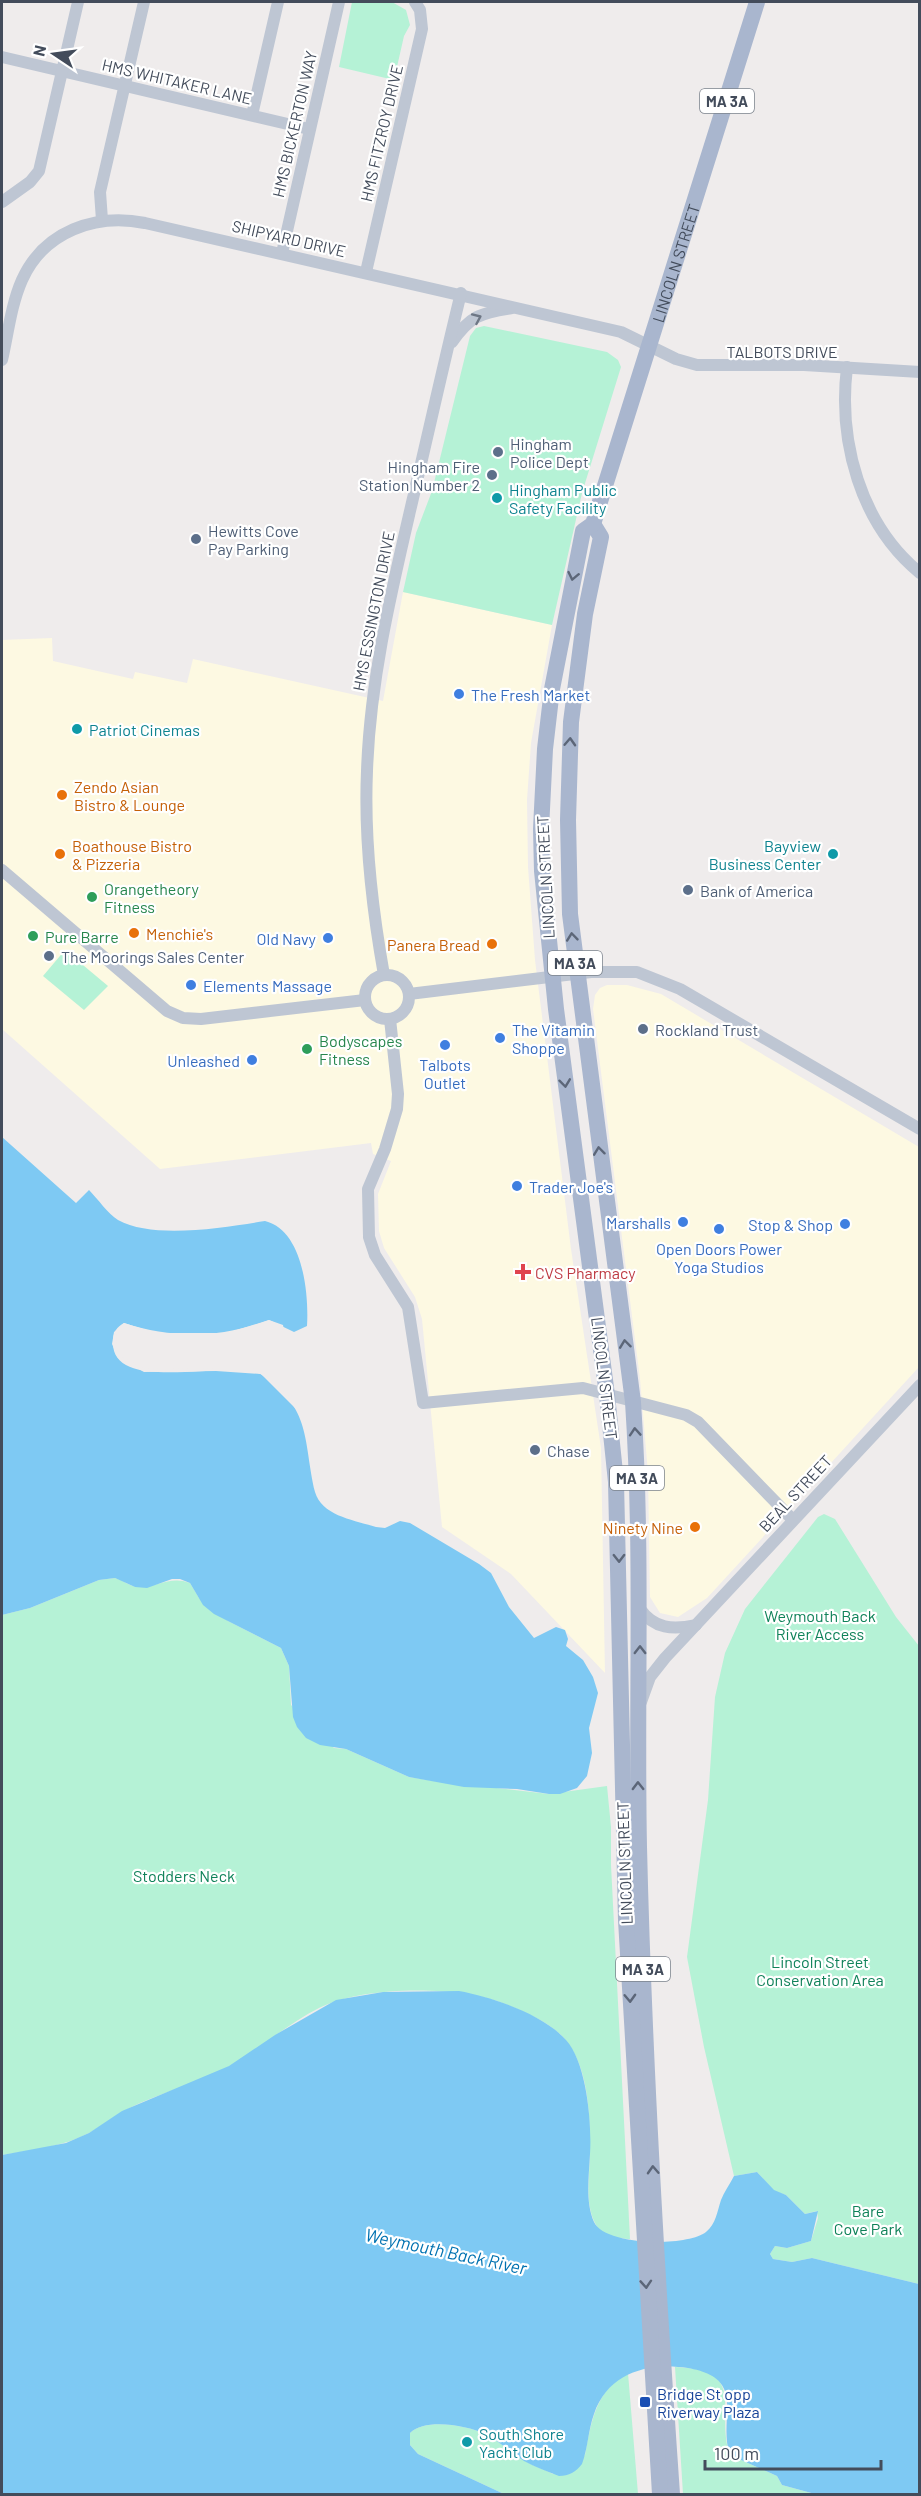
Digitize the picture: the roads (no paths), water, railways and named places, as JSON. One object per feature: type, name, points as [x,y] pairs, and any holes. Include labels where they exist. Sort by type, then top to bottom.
[{"type":"main road","name":"LINCOLN STREET","points":[[659,2383],[623,1826],[616,1482],[608,1395],[552,977],[541,839],[545,749],[552,689],[572,576],[583,531],[593,524],[757,2]]},
{"type":"main road","name":"LINCOLN STREET","points":[[593,524],[601,537],[579,657],[569,772],[570,914],[633,1402],[637,1466],[643,1978],[649,2227]]},
{"type":"main road","name":"MA 3A","points":[[659,2383],[660,2494]]},
{"type":"main road","name":"MA 3A","points":[[659,2383],[672,2494]]},
{"type":"street","points":[[2,202],[30,182],[39,171],[75,2]]},
{"type":"street","points":[[102,220],[100,192],[144,2]]},
{"type":"street","points":[[252,116],[278,2]]},
{"type":"street","name":"HMS BICKERTON WAY","points":[[282,253],[339,2]]},
{"type":"street","name":"HMS FITZROY DRIVE","points":[[366,272],[422,29],[420,10],[415,2]]},
{"type":"street","name":"HMS WHITAKER LANE","points":[[2,57],[309,129]]},
{"type":"street","name":"SHIPYARD DRIVE","points":[[2,360],[15,303],[29,266],[41,252],[65,233],[81,225],[102,220],[135,221],[519,307],[621,332],[649,346]]},
{"type":"street","name":"HMS ESSINGTON DRIVE","points":[[384,975],[367,831],[367,778],[372,708],[386,615],[461,294]]},
{"type":"street","points":[[448,348],[465,323],[489,312],[519,307]]},
{"type":"street","name":"TALBOTS DRIVE","points":[[649,346],[676,359],[697,365],[804,365],[920,372]]},
{"type":"street","points":[[847,367],[846,430],[859,484],[887,538],[920,573]]},
{"type":"street","points":[[2,870],[167,1011],[183,1018],[201,1019],[365,1000]]},
{"type":"street","points":[[409,994],[576,974],[637,972],[666,981],[920,1129]]},
{"type":"street","points":[[384,975],[402,981],[409,994],[407,1007],[397,1017],[390,1019],[377,1017],[371,1013],[365,1000],[368,986],[384,975]]},
{"type":"street","points":[[390,1019],[398,1094],[397,1109],[385,1149],[368,1189],[369,1231],[375,1255],[408,1307],[423,1404],[583,1388],[686,1415],[698,1422],[793,1520]]},
{"type":"street","name":"BEAL STREET","points":[[639,1709],[650,1677],[920,1385]]},
{"type":"street","points":[[640,1609],[652,1622],[662,1626],[683,1628],[696,1625]]},
{"type":"water","points":[[2,1137],[76,1203],[89,1190],[114,1217],[133,1226],[170,1231],[265,1221],[278,1227],[288,1237],[296,1250],[305,1281],[307,1326],[294,1332],[269,1320],[215,1333],[179,1334],[124,1323],[116,1330],[113,1338],[117,1358],[131,1367],[152,1372],[227,1370],[248,1371],[262,1375],[290,1400],[298,1413],[303,1427],[315,1492],[324,1507],[340,1516],[376,1527],[385,1528],[400,1521],[410,1523],[491,1573],[509,1607],[534,1638],[556,1627],[565,1630],[568,1639],[566,1646],[583,1660],[593,1677],[598,1693],[589,1728],[592,1753],[587,1776],[577,1788],[560,1794],[549,1794],[517,1789],[464,1787],[409,1777],[346,1749],[320,1745],[306,1738],[297,1727],[293,1717],[289,1666],[281,1648],[214,1614],[203,1605],[190,1583],[180,1579],[172,1579],[147,1588],[135,1587],[115,1578],[99,1580],[30,1608],[2,1615]]},
{"type":"water","name":"Weymouth Back River","points":[[459,1991],[501,2002],[531,2015],[556,2031],[573,2050],[583,2078],[589,2111],[589,2206],[594,2222],[601,2230],[613,2236],[647,2242],[665,2242],[696,2237],[706,2232],[712,2225],[722,2197],[734,2176],[757,2172],[774,2190],[786,2195],[805,2214],[818,2211],[811,2241],[787,2248],[775,2246],[770,2254],[773,2259],[792,2262],[812,2258],[919,2284],[919,2494],[815,2494],[782,2485],[777,2476],[730,2455],[727,2438],[727,2397],[715,2377],[688,2368],[658,2367],[631,2373],[609,2389],[600,2400],[594,2414],[582,2464],[575,2471],[566,2475],[559,2476],[528,2463],[490,2437],[467,2428],[435,2424],[417,2428],[410,2433],[410,2445],[418,2454],[504,2494],[2,2494],[2,2155],[66,2143],[89,2133],[122,2111],[229,2066],[275,2035],[336,2000],[383,1992]]},
{"type":"place","name":"Hingham Police Dept","points":[[498,452]]},
{"type":"place","name":"Hingham Fire Station Number 2","points":[[492,475]]},
{"type":"place","name":"Hingham Public Safety Facility","points":[[497,498]]},
{"type":"place","name":"Hewitts Cove Pay Parking","points":[[196,539]]},
{"type":"place","name":"The Fresh Market","points":[[459,694]]},
{"type":"place","name":"Patriot Cinemas","points":[[77,729]]},
{"type":"place","name":"Zendo Asian Bistro & Lounge","points":[[62,795]]},
{"type":"place","name":"Boathouse Bistro & Pizzeria","points":[[60,854]]},
{"type":"place","name":"Bayview Business Center","points":[[833,854]]},
{"type":"place","name":"Bank of America","points":[[688,890]]},
{"type":"place","name":"Orangetheory Fitness","points":[[92,897]]},
{"type":"place","name":"Menchie's","points":[[134,933]]},
{"type":"place","name":"Pure Barre","points":[[33,936]]},
{"type":"place","name":"Old Navy","points":[[328,938]]},
{"type":"place","name":"Panera Bread","points":[[492,944]]},
{"type":"place","name":"The Moorings Sales Center","points":[[49,956]]},
{"type":"place","name":"Elements Massage","points":[[191,985]]},
{"type":"place","name":"Rockland Trust","points":[[643,1029]]},
{"type":"place","name":"The Vitamin Shoppe","points":[[500,1038]]},
{"type":"place","name":"Talbots Outlet","points":[[445,1045]]},
{"type":"place","name":"Bodyscapes Fitness","points":[[307,1049]]},
{"type":"place","name":"Unleashed","points":[[252,1060]]},
{"type":"place","name":"Trader Joe's","points":[[517,1186]]},
{"type":"place","name":"Marshalls","points":[[683,1222]]},
{"type":"place","name":"Stop & Shop","points":[[845,1224]]},
{"type":"place","name":"Open Doors Power Yoga Studios","points":[[719,1229]]},
{"type":"place","name":"CVS Pharmacy","points":[[523,1272]]},
{"type":"place","name":"Chase","points":[[535,1450]]},
{"type":"place","name":"Ninety Nine","points":[[695,1527]]},
{"type":"place","name":"Bridge St opp Riverway Plaza","points":[[645,2402]]},
{"type":"place","name":"South Shore Yacht Club","points":[[467,2442]]},
{"type":"park label","name":"Weymouth Back River Access","points":[[820,1624]]},
{"type":"park label","name":"Stodders Neck","points":[[184,1875]]},
{"type":"park label","name":"Lincoln Street Conservation Area","points":[[820,1970]]},
{"type":"park label","name":"Bare Cove Park","points":[[868,2219]]}]
